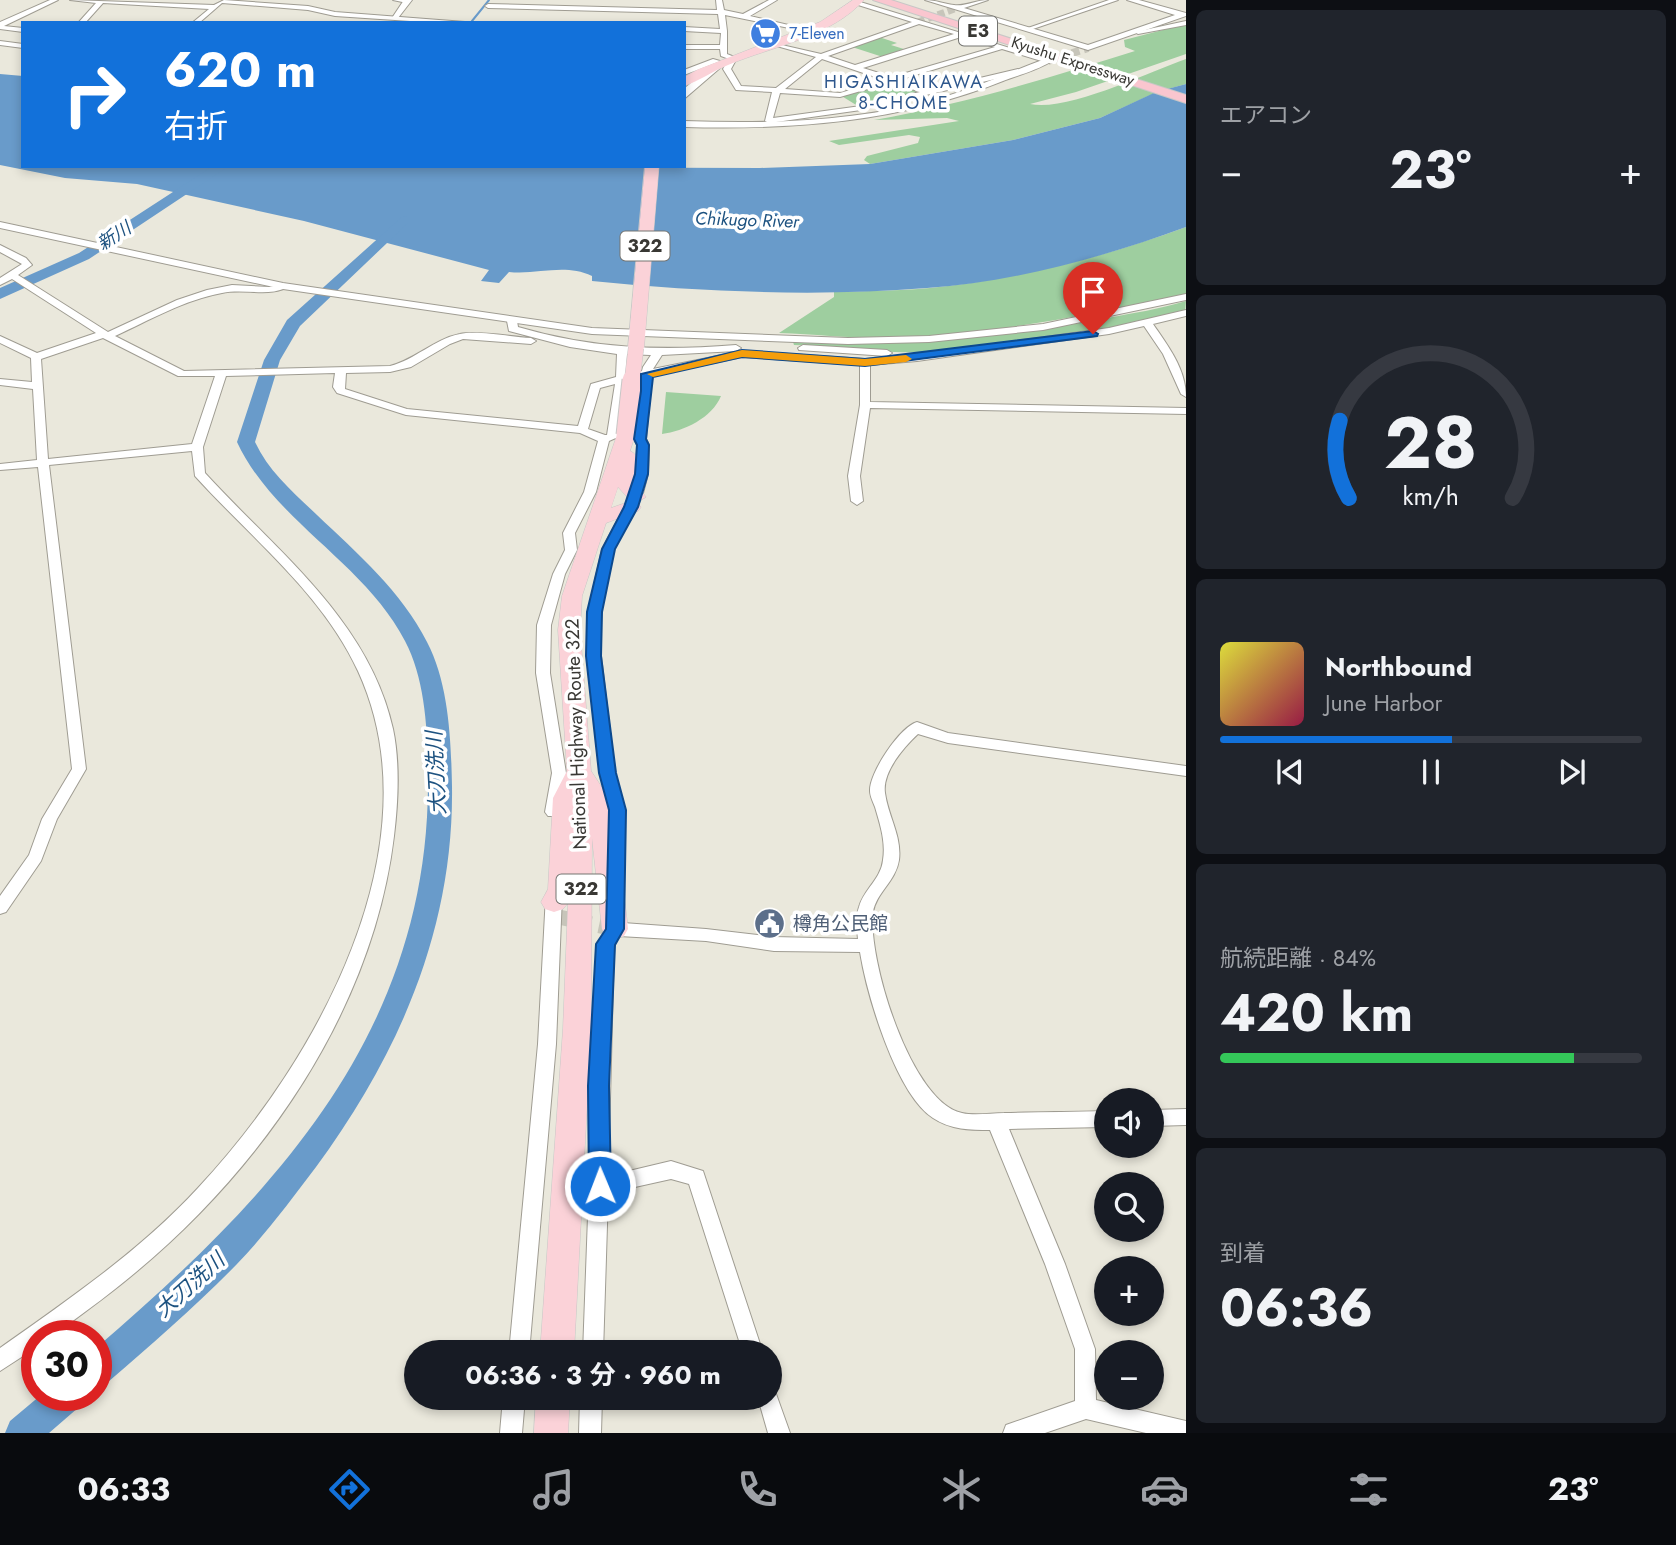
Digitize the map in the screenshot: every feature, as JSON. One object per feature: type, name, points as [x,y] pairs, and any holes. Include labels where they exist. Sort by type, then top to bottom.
[{"type":"highway","name":"Kyushu Expressway","points":[[879,0],[1186,92]]},
{"type":"highway","name":"Kyushu Expressway","points":[[896,0],[1082,61],[1186,99]]},
{"type":"highway","points":[[733,58],[854,1]]},
{"type":"highway","points":[[686,75],[775,44],[834,18],[854,1]]},
{"type":"highway","name":"National Highway Route 322","points":[[558,1340],[581,903],[579,772],[571,685],[571,612],[618,439],[633,341],[652,168]]},
{"type":"highway","points":[[584,557],[578,536],[590,492],[611,445],[618,439],[630,466],[625,483],[633,502],[596,520]]},
{"type":"highway","points":[[554,902],[561,890],[565,798],[569,785],[579,772],[601,804],[615,929]]},
{"type":"highway","points":[[551,1433],[553,1410]]},
{"type":"street","points":[[0,27],[55,0]]},
{"type":"street","points":[[73,0],[215,7]]},
{"type":"street","points":[[396,0],[407,1],[396,19]]},
{"type":"street","points":[[598,13],[604,0]]},
{"type":"street","points":[[719,0],[724,31],[723,55],[733,58]]},
{"type":"street","points":[[743,17],[774,0]]},
{"type":"street","points":[[929,0],[1088,48],[1183,15],[1131,0]]},
{"type":"street","points":[[957,9],[984,0]]},
{"type":"street","points":[[1028,29],[1115,0]]},
{"type":"street","points":[[198,21],[225,1],[431,21]]},
{"type":"street","points":[[854,1],[1048,61]]},
{"type":"street","points":[[83,21],[101,2]]},
{"type":"street","points":[[477,21],[489,2]]},
{"type":"street","points":[[469,21],[489,2],[598,13],[722,12],[794,27]]},
{"type":"street","points":[[348,21],[359,14]]},
{"type":"street","points":[[918,22],[821,56],[775,93],[769,121],[861,108],[1018,71],[1048,61]]},
{"type":"street","points":[[1138,32],[1186,23]]},
{"type":"street","points":[[0,27],[21,32]]},
{"type":"street","points":[[686,29],[724,31]]},
{"type":"street","points":[[858,67],[961,34]]},
{"type":"street","points":[[0,43],[21,46]]},
{"type":"street","points":[[775,44],[858,67],[929,93]]},
{"type":"street","points":[[686,47],[723,46]]},
{"type":"street","points":[[733,58],[727,69],[739,88],[775,93],[840,95],[1003,47]]},
{"type":"street","points":[[686,95],[707,74],[733,58]]},
{"type":"street","points":[[686,124],[759,127],[859,116],[940,101],[999,82],[1018,71]]},
{"type":"street","points":[[840,95],[861,108]]},
{"type":"street","points":[[0,225],[283,286],[633,341],[657,355],[781,342],[881,353],[941,353]]},
{"type":"street","points":[[0,248],[27,265],[14,276],[0,282]]},
{"type":"street","points":[[14,276],[107,335],[182,374],[390,369],[407,365],[446,342],[463,336],[550,340],[781,342],[890,341],[996,333],[1086,320],[1186,297]]},
{"type":"street","points":[[0,340],[36,358],[107,335],[170,308],[225,289],[267,292],[283,286]]},
{"type":"street","points":[[582,430],[596,386],[742,354],[865,362],[1030,344],[1148,324],[1186,313]]},
{"type":"street","points":[[512,321],[513,329],[550,340]]},
{"type":"street","points":[[1148,324],[1168,354],[1186,394]]},
{"type":"street","points":[[618,439],[612,437],[621,379],[633,341]]},
{"type":"street","points":[[520,1340],[547,1044],[554,902],[553,800],[559,773],[543,673],[544,625],[571,612],[633,502],[642,474],[643,445],[640,439],[648,391],[647,374],[657,355]]},
{"type":"street","points":[[0,908],[36,857],[50,819],[79,769],[43,465],[36,358]]},
{"type":"street","points":[[857,501],[854,476],[865,405],[865,362]]},
{"type":"street","points":[[341,370],[338,387],[341,391],[406,412],[582,430],[618,439]]},
{"type":"street","points":[[0,1361],[154,1244],[222,1175],[283,1097],[330,1017],[359,957],[376,907],[392,796],[387,732],[365,670],[330,612],[199,474],[197,447],[221,374]]},
{"type":"street","points":[[0,382],[36,386]]},
{"type":"street","points":[[865,405],[1186,411]]},
{"type":"street","points":[[0,467],[43,465],[197,447]]},
{"type":"street","points":[[590,492],[569,533],[571,612],[594,656],[607,773],[617,810],[615,929],[606,944],[598,1086],[600,1186],[594,1340]]},
{"type":"street","points":[[1094,1119],[963,1122],[942,1114],[932,1106],[915,1082],[891,1036],[866,946],[867,904],[890,868],[893,853],[877,791],[878,780],[895,753],[917,727],[947,738],[1186,771]]},
{"type":"street","points":[[615,929],[706,935],[774,944],[866,946]]},
{"type":"street","points":[[1164,1118],[1186,1118]]},
{"type":"street","points":[[996,1121],[1055,1264],[1085,1349],[1086,1408]]},
{"type":"street","points":[[600,1186],[671,1171],[696,1177],[749,1340]]},
{"type":"street","points":[[1014,1433],[1086,1408],[1186,1432]]},
{"type":"street","points":[[511,1433],[513,1410]]},
{"type":"street","points":[[590,1433],[591,1410]]},
{"type":"street","points":[[772,1410],[779,1433]]},
{"type":"green space","points":[[1186,24],[1186,54],[1076,92],[1030,104],[1046,105],[1086,97],[1186,59],[1186,84],[1157,92],[1100,118],[1013,140],[870,164],[864,160],[867,156],[918,143],[920,137],[909,135],[839,145],[829,141],[959,121],[947,118],[874,120],[973,98],[1103,61],[1135,51],[1125,47],[1124,40]]},
{"type":"green space","points":[[879,37],[897,43],[891,45],[907,50],[886,58],[852,47]]},
{"type":"green space","points":[[891,80],[929,93],[861,108],[840,95]]},
{"type":"green space","points":[[1186,227],[1186,294],[1168,299],[1025,325],[953,334],[881,338],[779,333],[834,297],[834,292],[918,289],[996,279],[1092,257]]},
{"type":"green space","points":[[1186,301],[1185,313],[1077,334],[967,350],[882,351],[794,345],[793,342],[912,341],[990,336],[1147,311]]},
{"type":"green space","points":[[666,392],[721,396],[704,417],[679,430],[662,434]]},
{"type":"water","name":"Chikugo River","points":[[0,74],[21,76],[21,168],[760,168],[870,164],[1013,140],[1100,118],[1156,92],[1186,84],[1186,227],[1059,267],[960,285],[885,291],[801,293],[676,288],[592,281],[592,276],[571,270],[509,272],[499,283],[481,281],[489,270],[304,221],[137,184],[65,178],[0,165]]},
{"type":"waterway","points":[[472,21],[489,0]]},
{"type":"waterway","name":"新川","points":[[0,294],[84,256],[219,168]]},
{"type":"waterway","name":"大刀洗川","points":[[112,1356],[225,1254],[253,1223],[328,1126],[375,1053],[391,1021],[405,987],[426,917],[438,844],[440,772],[431,687],[422,654],[406,624],[381,592],[274,484],[258,464],[246,442],[272,360],[293,323],[403,220]]},
{"type":"waterway","name":"大刀洗川","points":[[22,1433],[48,1411]]},
{"type":"tunnel","points":[[918,22],[957,8]]},
{"type":"tunnel","points":[[1048,61],[1088,48]]},
{"type":"tunnel","points":[[554,916],[615,929]]},
{"type":"slow traffic","points":[[653,374],[742,354],[865,362],[906,359]]},
{"type":"place","name":"7-Eleven","points":[[766,33]]},
{"type":"place","name":"樽角公民館","points":[[770,923]]},
{"type":"district","name":"HIGASHIAIKAWA 8-CHOME","points":[[904,92]]},
{"type":"route","points":[[600,1186],[598,1086],[606,944],[615,929],[617,810],[607,773],[594,656],[594,612],[608,549],[636,497],[642,474],[643,445],[640,439],[648,391],[647,374],[742,354],[865,362],[917,358],[1093,334]]}]
